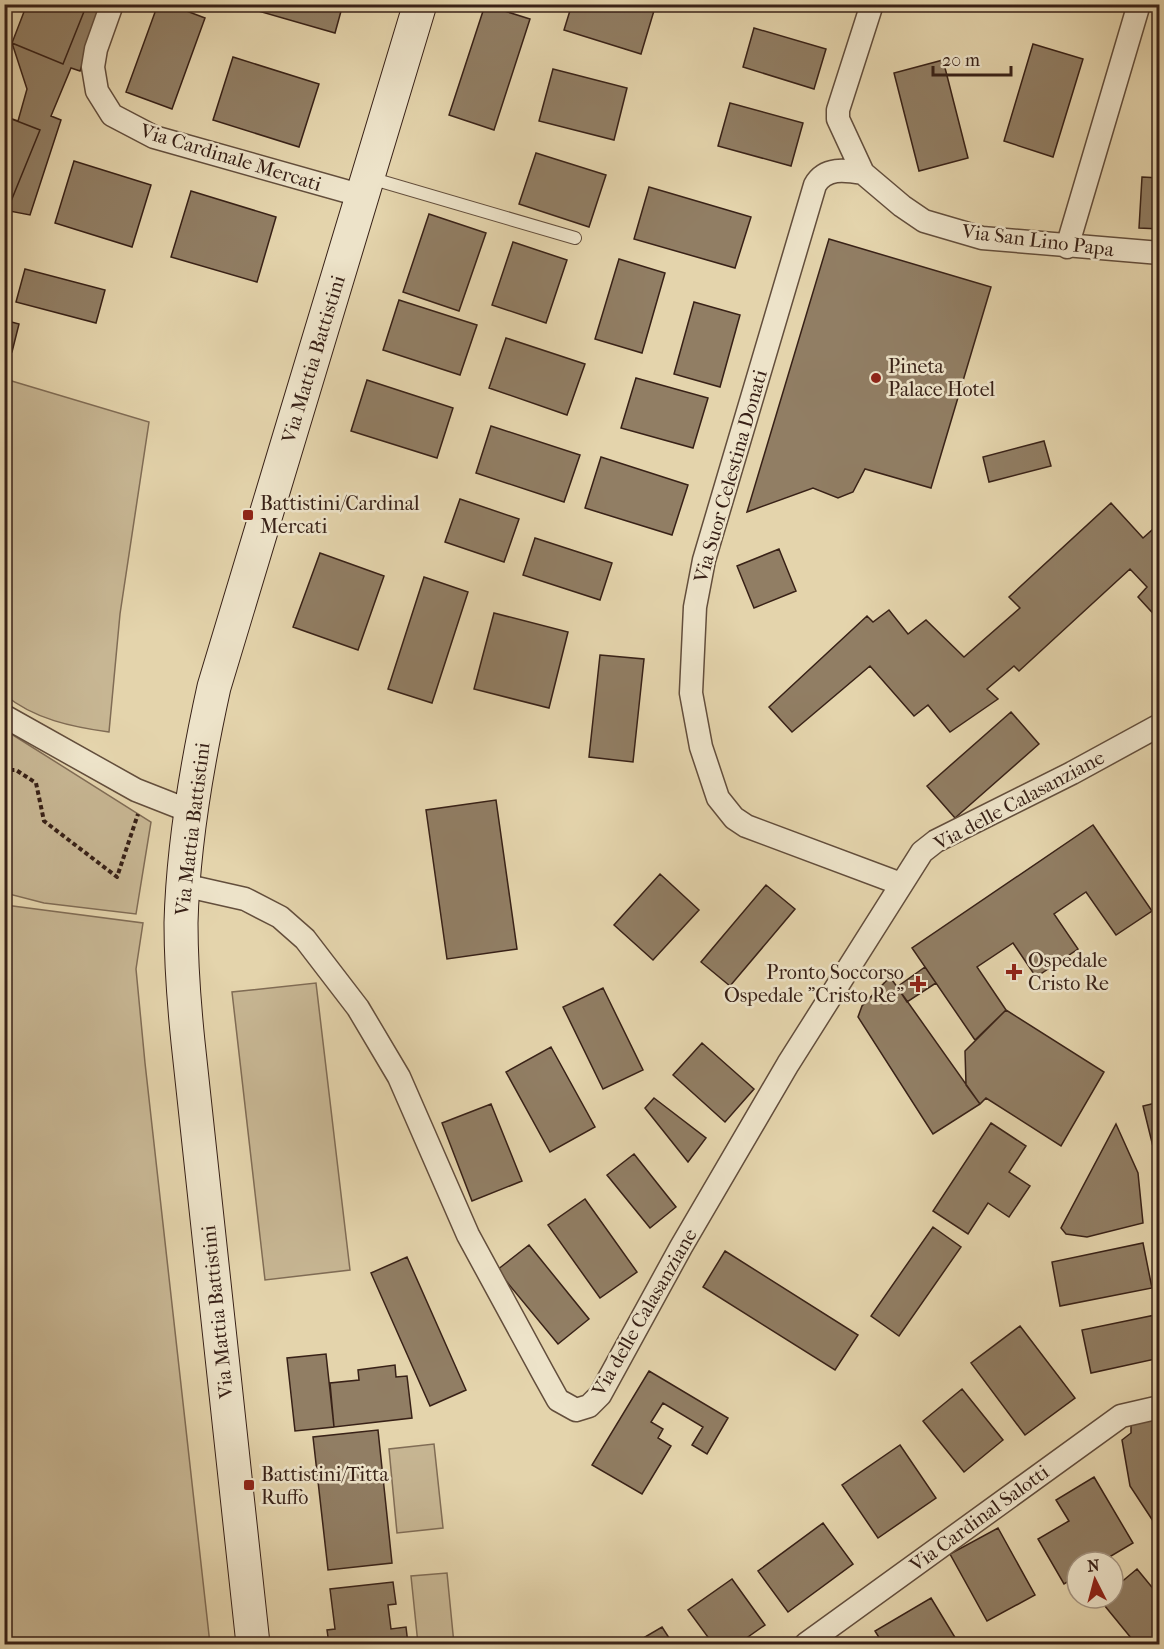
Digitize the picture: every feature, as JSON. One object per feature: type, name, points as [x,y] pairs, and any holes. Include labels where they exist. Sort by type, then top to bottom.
[{"type":"main road","name":"Via Mattia Battistini","points":[[253,1644],[188,1042],[182,958],[183,885],[203,734],[214,687],[420,4]]},
{"type":"street","name":"Via Cardinale Mercati","points":[[112,4],[96,49],[93,67],[97,91],[112,115],[154,137],[365,187]]},
{"type":"street","points":[[863,173],[844,136],[837,115],[872,4]]},
{"type":"street","points":[[1067,247],[1139,4]]},
{"type":"street","name":"Via Suor Celestina Donati","points":[[863,173],[829,172],[822,175],[815,185],[704,561],[694,607],[691,693],[695,723],[713,789],[735,818],[774,838],[902,884]]},
{"type":"street","name":"Via San Lino Papa","points":[[863,173],[910,212],[946,229],[982,238],[1067,247],[1160,253]]},
{"type":"street","points":[[4,716],[145,794],[192,812]]},
{"type":"street","name":"Via delle Calasanziane","points":[[183,885],[245,899],[289,924],[305,939],[358,1008],[399,1077],[468,1235],[558,1400],[576,1410],[589,1406],[600,1395],[681,1247],[788,1064],[922,852],[936,841],[1159,728]]},
{"type":"street","name":"Via Cardinal Salotti","points":[[806,1644],[1121,1416],[1160,1407]]},
{"type":"lane","points":[[365,187],[575,238]]},
{"type":"path","points":[[4,773],[6,770],[16,770],[36,783],[44,821],[117,877],[145,794]]},
{"type":"shaded area","points":[[5,379],[149,422],[120,614],[109,732],[54,721],[28,710],[5,695]]},
{"type":"shaded area","points":[[5,730],[151,822],[136,914],[44,903],[5,893]]},
{"type":"shaded area","points":[[5,905],[143,923],[136,969],[210,1644],[5,1644],[4,1386],[9,1353],[4,1292]]},
{"type":"shaded area","points":[[316,983],[350,1270],[265,1280],[232,992]]},
{"type":"shaded area","points":[[434,1444],[443,1528],[397,1533],[389,1449]]},
{"type":"shaded area","points":[[447,1573],[454,1644],[418,1644],[411,1576]]},
{"type":"building","points":[[27,4],[87,4],[63,64],[12,43]]},
{"type":"building","points":[[27,4],[103,4],[80,71],[71,68],[51,116],[61,120],[30,215],[4,210],[4,116],[18,121],[27,89],[12,43]]},
{"type":"building","points":[[158,4],[168,4],[205,18],[172,109],[126,92]]},
{"type":"building","points":[[249,4],[343,4],[335,33],[248,8]]},
{"type":"building","points":[[572,4],[656,4],[641,54],[564,30]]},
{"type":"building","points":[[485,5],[530,19],[494,130],[449,115]]},
{"type":"building","points":[[754,28],[826,49],[814,89],[743,67]]},
{"type":"building","points":[[1033,44],[1083,59],[1053,157],[1004,141]]},
{"type":"building","points":[[233,57],[319,84],[299,147],[213,120]]},
{"type":"building","points":[[943,60],[968,158],[919,171],[894,73]]},
{"type":"building","points":[[553,69],[627,88],[614,140],[539,121]]},
{"type":"building","points":[[730,103],[803,123],[791,166],[718,146]]},
{"type":"building","points":[[4,116],[40,130],[7,211],[4,210]]},
{"type":"building","points":[[536,153],[606,175],[589,227],[519,204]]},
{"type":"building","points":[[74,161],[151,185],[132,247],[55,223]]},
{"type":"building","points":[[1142,177],[1160,178],[1160,229],[1139,228]]},
{"type":"building","points":[[649,187],[751,217],[735,268],[634,239]]},
{"type":"building","points":[[191,191],[276,217],[257,282],[171,257]]},
{"type":"building","points":[[429,214],[486,233],[459,311],[403,292]]},
{"type":"building","name":"Pineta Palace Hotel","points":[[829,239],[991,287],[931,488],[865,469],[853,492],[838,498],[813,488],[747,512]]},
{"type":"building","points":[[513,242],[567,260],[546,323],[492,305]]},
{"type":"building","points":[[619,259],[665,273],[642,353],[595,339]]},
{"type":"building","points":[[25,269],[105,290],[96,323],[16,302]]},
{"type":"building","points":[[399,300],[477,325],[460,375],[383,350]]},
{"type":"building","points":[[694,302],[740,315],[720,387],[674,374]]},
{"type":"building","points":[[4,320],[19,324],[12,352],[4,351]]},
{"type":"building","points":[[506,338],[585,364],[567,415],[489,388]]},
{"type":"building","points":[[636,378],[708,398],[693,448],[621,428]]},
{"type":"building","points":[[367,380],[453,408],[437,458],[351,431]]},
{"type":"building","points":[[491,426],[580,455],[564,502],[476,473]]},
{"type":"building","points":[[1044,441],[1051,466],[989,482],[983,457]]},
{"type":"building","points":[[601,457],[688,485],[672,535],[585,508]]},
{"type":"building","points":[[460,499],[519,519],[504,562],[445,542]]},
{"type":"building","points":[[1111,503],[1143,538],[1160,523],[1160,621],[1138,597],[1147,587],[1130,569],[1019,671],[1014,666],[987,689],[998,699],[950,732],[928,705],[914,716],[870,666],[792,732],[769,707],[867,616],[873,622],[889,610],[908,634],[926,620],[964,657],[1020,608],[1009,597]]},
{"type":"building","points":[[535,538],[612,563],[600,600],[523,575]]},
{"type":"building","points":[[779,549],[796,591],[754,608],[737,566]]},
{"type":"building","points":[[320,553],[384,576],[358,650],[293,627]]},
{"type":"building","points":[[424,577],[468,592],[432,703],[388,689]]},
{"type":"building","points":[[494,613],[568,632],[549,708],[474,689]]},
{"type":"building","points":[[600,655],[644,659],[633,762],[589,757]]},
{"type":"building","points":[[1011,712],[1039,744],[955,818],[927,786]]},
{"type":"building","points":[[496,800],[517,949],[447,959],[426,810]]},
{"type":"building","points":[[1093,825],[1152,911],[1116,935],[1086,892],[1054,914],[1078,949],[1036,977],[1013,943],[977,967],[1006,1010],[975,1040],[912,948]]},
{"type":"building","points":[[660,874],[699,910],[653,960],[614,925]]},
{"type":"building","points":[[766,885],[795,909],[730,986],[701,962]]},
{"type":"building","points":[[925,967],[936,983],[907,1002],[897,987]]},
{"type":"building","points":[[890,977],[980,1104],[933,1134],[858,1017],[862,1006]]},
{"type":"building","points":[[603,988],[643,1070],[603,1089],[563,1007]]},
{"type":"building","points":[[1006,1010],[1104,1072],[1061,1146],[986,1098],[980,1104],[966,1085],[965,1051]]},
{"type":"building","points":[[702,1043],[754,1089],[725,1122],[673,1075]]},
{"type":"building","points":[[551,1047],[595,1127],[550,1152],[506,1072]]},
{"type":"building","points":[[654,1098],[706,1138],[688,1162],[645,1108]]},
{"type":"building","points":[[1160,1102],[1160,1171],[1159,1171],[1143,1106]]},
{"type":"building","points":[[491,1104],[522,1181],[472,1201],[442,1123]]},
{"type":"building","points":[[991,1123],[1026,1146],[1009,1172],[1030,1186],[1009,1217],[988,1203],[968,1234],[933,1211]]},
{"type":"building","points":[[1116,1124],[1138,1173],[1143,1223],[1087,1237],[1066,1234],[1061,1228]]},
{"type":"building","points":[[634,1154],[676,1207],[650,1228],[607,1175]]},
{"type":"building","points":[[585,1199],[637,1272],[600,1298],[548,1225]]},
{"type":"building","points":[[933,1227],[961,1247],[899,1336],[871,1316]]},
{"type":"building","points":[[1143,1243],[1152,1288],[1060,1306],[1052,1262]]},
{"type":"building","points":[[529,1245],[589,1319],[558,1344],[497,1270]]},
{"type":"building","points":[[725,1251],[858,1335],[835,1370],[703,1287]]},
{"type":"building","points":[[407,1257],[466,1390],[430,1406],[371,1273]]},
{"type":"building","points":[[1160,1314],[1160,1358],[1091,1373],[1082,1330]]},
{"type":"building","points":[[1020,1326],[1075,1398],[1025,1435],[971,1363]]},
{"type":"building","points":[[326,1354],[334,1427],[295,1431],[287,1358]]},
{"type":"building","points":[[395,1365],[396,1377],[407,1376],[412,1418],[334,1427],[330,1383],[359,1380],[358,1370]]},
{"type":"building","points":[[649,1371],[728,1418],[707,1454],[692,1445],[703,1427],[663,1403],[651,1422],[663,1429],[658,1438],[671,1446],[642,1494],[592,1465]]},
{"type":"building","points":[[962,1389],[1003,1440],[964,1472],[923,1421]]},
{"type":"building","points":[[1160,1420],[1160,1522],[1153,1521],[1130,1486],[1122,1440],[1131,1433],[1131,1422]]},
{"type":"building","points":[[378,1430],[392,1563],[328,1570],[313,1437]]},
{"type":"building","points":[[900,1445],[936,1498],[878,1538],[842,1485]]},
{"type":"building","points":[[1094,1477],[1133,1543],[1121,1550],[1065,1550],[1064,1584],[1038,1539],[1069,1521],[1056,1500]]},
{"type":"building","points":[[823,1523],[853,1564],[788,1612],[758,1571]]},
{"type":"building","points":[[998,1528],[1035,1595],[987,1621],[950,1554]]},
{"type":"building","points":[[1137,1569],[1160,1597],[1160,1644],[1136,1644],[1108,1610],[1125,1610],[1125,1579]]},
{"type":"building","points":[[732,1579],[765,1625],[738,1644],[713,1644],[688,1610]]},
{"type":"building","points":[[393,1582],[396,1604],[388,1605],[391,1629],[406,1627],[408,1644],[329,1644],[327,1630],[335,1629],[330,1589]]},
{"type":"building","points":[[931,1598],[959,1644],[883,1644],[875,1631]]},
{"type":"building","points":[[662,1627],[673,1644],[633,1644]]},
{"type":"place","name":"Pineta Palace Hotel","points":[[876,378]]},
{"type":"place","name":"Battistini/Cardinal Mercati","points":[[248,515]]},
{"type":"place","name":"Ospedale Cristo Re","points":[[1014,972]]},
{"type":"place","name":"Pronto Soccorso Ospedale \"Cristo Re\"","points":[[918,984]]},
{"type":"place","name":"Battistini/Titta Ruffo","points":[[249,1485]]}]
